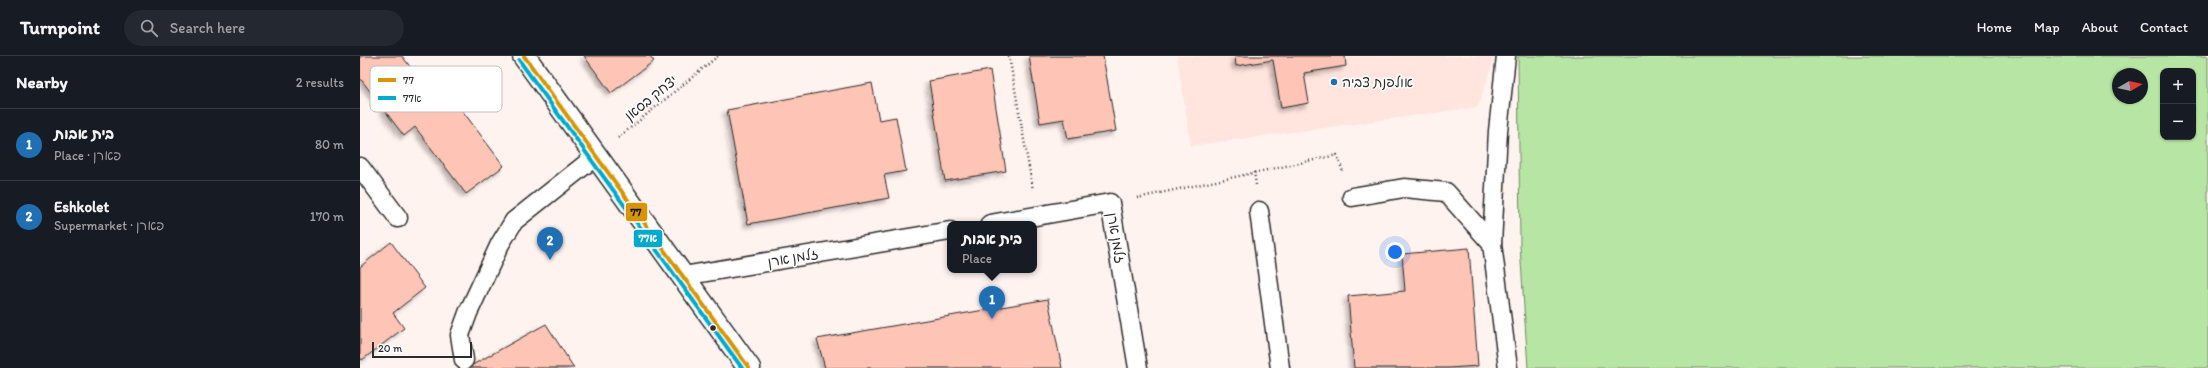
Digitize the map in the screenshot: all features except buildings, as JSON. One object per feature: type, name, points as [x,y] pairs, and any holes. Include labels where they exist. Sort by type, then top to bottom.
[{"type":"street","points":[[524,56],[749,368]]},
{"type":"lane","points":[[1506,56],[1498,131],[1492,244],[1508,368]]},
{"type":"lane","points":[[464,360],[460,335],[468,313],[500,244],[514,221],[596,156]]},
{"type":"lane","points":[[360,167],[398,218]]},
{"type":"lane","points":[[1352,197],[1404,188],[1446,192],[1492,244]]},
{"type":"lane","name":"זלמן ארן","points":[[1008,221],[1110,204],[1138,368]]},
{"type":"lane","points":[[1259,211],[1280,368]]},
{"type":"lane","name":"זלמן ארן","points":[[684,276],[947,232]]},
{"type":"path","name":"יצחק בסאן","points":[[596,156],[718,56]]},
{"type":"path","points":[[1009,56],[1038,216]]},
{"type":"path","points":[[1110,204],[1337,155],[1352,197]]},
{"type":"shaded area","name":"אולפנת צביה","points":[[1177,56],[1495,56],[1478,107],[1191,146]]},
{"type":"green space","points":[[1518,56],[2208,56],[2208,368],[1528,368],[1520,246]]},
{"type":"transit line","name":"77","points":[[524,56],[749,368]]},
{"type":"transit line","name":"77א","points":[[519,60],[742,368]]},
{"type":"place","name":"אולפנת צביה","points":[[1334,82]]},
{"type":"place","name":"Eshkolet","points":[[550,260]]},
{"type":"place","name":"בית אבות","points":[[992,319]]}]
